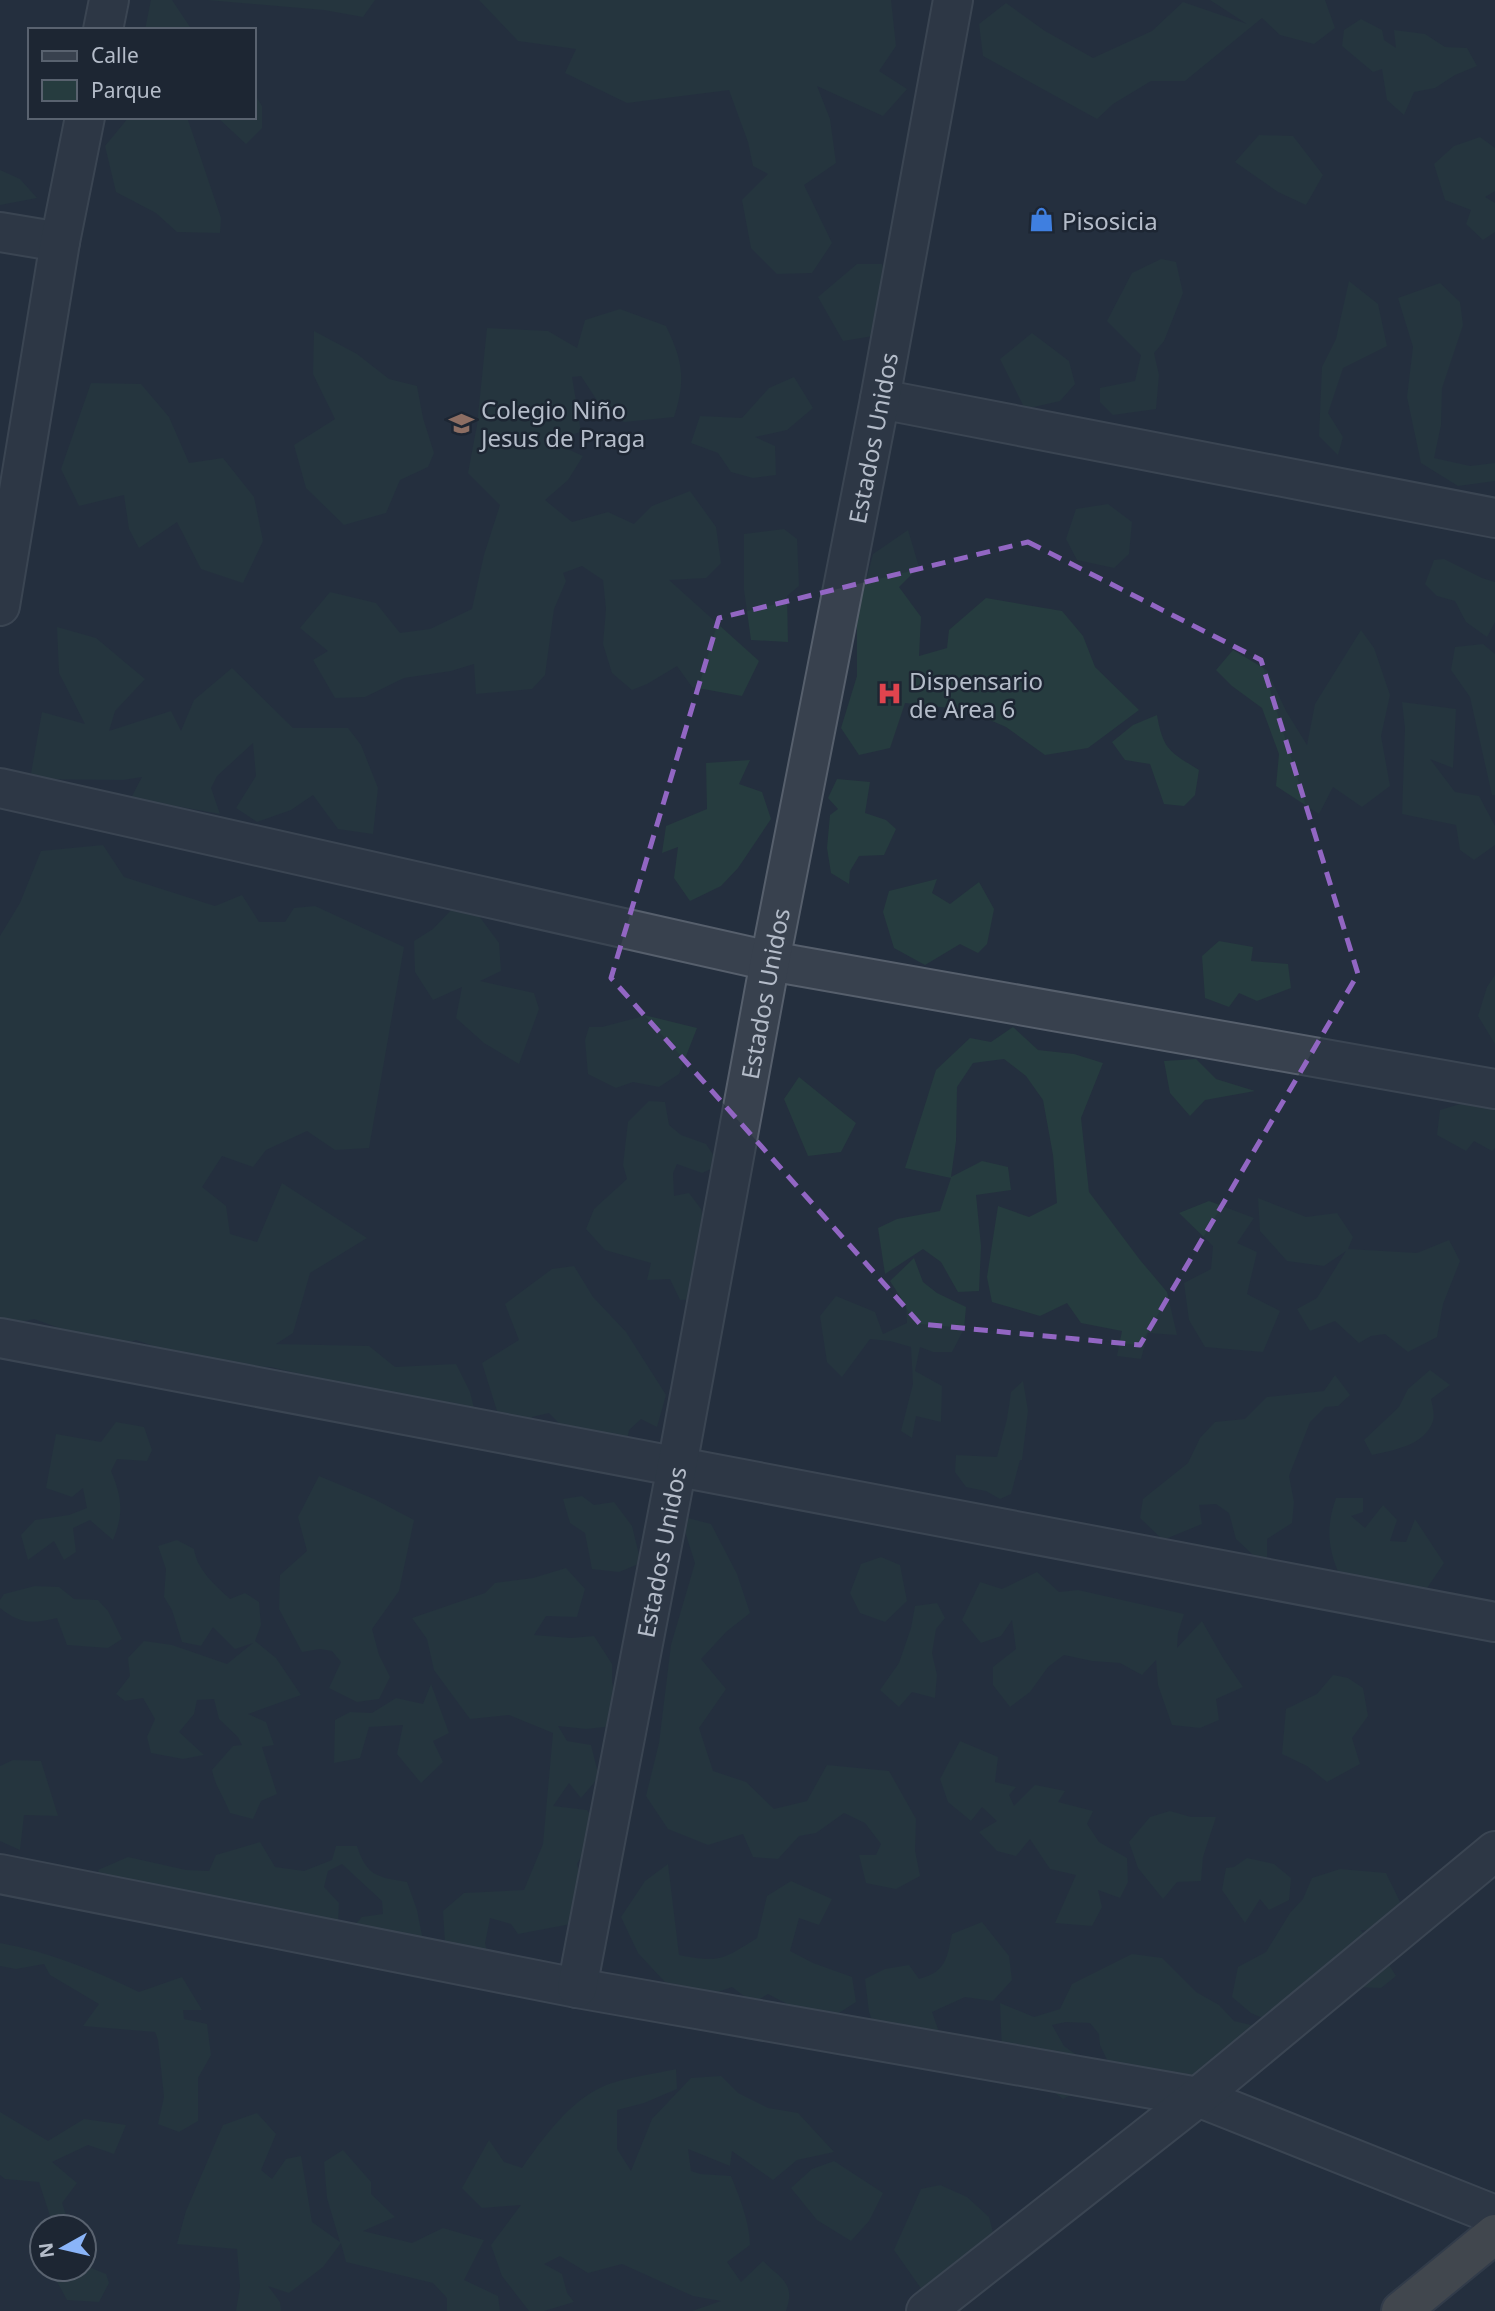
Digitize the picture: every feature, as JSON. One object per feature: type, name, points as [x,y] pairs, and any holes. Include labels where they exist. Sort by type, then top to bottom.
[{"type":"highway","points":[[1401,2311],[1495,2234]]},
{"type":"street","points":[[103,28],[109,0]]},
{"type":"street","name":"Estados Unidos","points":[[577,1988],[770,961],[880,398],[953,0]]},
{"type":"street","points":[[0,606],[60,242],[85,119]]},
{"type":"street","points":[[0,232],[60,242]]},
{"type":"street","points":[[880,398],[1495,518]]},
{"type":"street","points":[[0,788],[770,961],[1495,1089]]},
{"type":"street","points":[[0,1338],[1495,1622]]},
{"type":"street","points":[[926,2311],[1198,2097],[1495,1852]]},
{"type":"street","points":[[0,1874],[577,1988],[1198,2097],[1495,2215]]},
{"type":"highlighted area","points":[[1028,542],[1261,660],[1358,974],[1140,1345],[920,1324],[611,978],[719,618]]},
{"type":"green space","points":[[151,0],[172,0],[191,28],[145,28]]},
{"type":"green space","points":[[207,0],[375,0],[363,17],[324,10]]},
{"type":"green space","points":[[479,0],[891,0],[896,46],[879,71],[907,89],[883,116],[817,86],[830,119],[836,163],[804,185],[832,243],[812,273],[777,274],[751,248],[742,200],[768,174],[753,166],[748,142],[729,90],[627,103],[565,73],[576,49],[518,41]]},
{"type":"green space","points":[[1210,0],[1325,0],[1335,28],[1314,44],[1280,35],[1262,18],[1185,81],[1151,81],[1113,104],[1097,119],[983,56],[979,24],[1006,3],[1045,31],[1093,58],[1152,31],[1183,2],[1247,24]]},
{"type":"green space","points":[[1361,19],[1382,30],[1384,40],[1396,48],[1394,30],[1425,34],[1445,47],[1467,48],[1477,66],[1455,75],[1435,88],[1414,92],[1404,115],[1387,100],[1382,69],[1373,72],[1342,46],[1344,30]]},
{"type":"green space","points":[[256,96],[262,106],[262,128],[246,144],[219,119],[256,119]]},
{"type":"green space","points":[[127,119],[188,119],[221,218],[220,233],[177,232],[156,213],[116,192],[105,146]]},
{"type":"green space","points":[[1259,135],[1293,136],[1323,175],[1306,205],[1278,192],[1235,162]]},
{"type":"green space","points":[[1480,137],[1495,148],[1495,191],[1485,197],[1495,203],[1495,232],[1483,240],[1466,224],[1471,210],[1445,200],[1434,164],[1454,146]]},
{"type":"green space","points":[[0,170],[20,179],[37,198],[0,205]]},
{"type":"green space","points":[[1161,259],[1176,262],[1183,293],[1164,341],[1154,353],[1159,375],[1156,409],[1113,415],[1100,402],[1100,388],[1135,381],[1141,355],[1107,321],[1132,273]]},
{"type":"green space","points":[[857,264],[882,264],[896,313],[873,336],[843,341],[818,297]]},
{"type":"green space","points":[[1349,281],[1378,304],[1387,346],[1343,368],[1328,413],[1343,437],[1338,455],[1319,436],[1322,367],[1336,339]]},
{"type":"green space","points":[[1440,283],[1460,302],[1463,325],[1442,388],[1441,425],[1434,458],[1470,466],[1495,463],[1495,481],[1458,486],[1421,463],[1407,397],[1413,347],[1398,298]]},
{"type":"green space","points":[[620,309],[666,326],[681,371],[680,392],[674,417],[624,422],[602,408],[581,376],[572,377],[581,432],[551,440],[543,438],[583,456],[568,480],[545,500],[572,522],[608,512],[634,524],[652,506],[690,491],[716,527],[721,563],[706,578],[669,580],[759,661],[742,696],[692,687],[677,666],[632,690],[612,673],[603,644],[606,609],[603,580],[582,566],[563,573],[566,581],[554,609],[545,675],[532,689],[476,694],[474,664],[451,671],[404,678],[365,697],[335,698],[313,660],[328,651],[300,628],[330,592],[376,603],[400,633],[430,629],[472,609],[484,555],[500,505],[468,473],[477,425],[487,328],[548,331],[577,348],[585,320]]},
{"type":"green space","points":[[314,331],[357,354],[389,379],[417,386],[434,453],[428,467],[400,480],[386,513],[344,525],[306,488],[294,445],[335,419],[313,374]]},
{"type":"green space","points":[[1032,333],[1069,361],[1075,384],[1060,401],[1025,409],[1000,359]]},
{"type":"green space","points":[[794,377],[813,408],[787,430],[755,437],[775,446],[776,475],[753,478],[731,472],[718,453],[691,443],[700,416],[742,418],[769,388]]},
{"type":"green space","points":[[91,383],[141,384],[169,417],[189,463],[223,458],[254,497],[263,541],[243,583],[201,569],[177,522],[139,548],[129,529],[124,495],[79,506],[61,469]]},
{"type":"green space","points":[[1108,504],[1132,522],[1129,554],[1114,568],[1077,560],[1066,539],[1076,509]]},
{"type":"green space","points":[[784,529],[797,539],[799,586],[787,596],[788,642],[751,640],[744,590],[744,534]]},
{"type":"green space","points":[[908,530],[919,567],[899,587],[921,617],[919,656],[947,648],[949,630],[986,598],[1062,611],[1083,636],[1095,667],[1139,710],[1088,748],[1045,755],[1006,727],[967,710],[905,703],[890,748],[859,755],[841,728],[857,676],[857,616],[873,554]]},
{"type":"green space","points":[[1444,559],[1495,582],[1495,622],[1487,637],[1466,622],[1455,601],[1437,596],[1425,584],[1434,560]]},
{"type":"green space","points":[[57,627],[96,638],[145,679],[115,711],[109,731],[171,711],[181,731],[194,700],[232,668],[293,728],[348,728],[361,745],[378,788],[373,834],[338,829],[313,795],[291,810],[257,822],[236,808],[256,776],[253,743],[217,776],[211,788],[220,814],[131,798],[142,777],[123,780],[30,779],[42,712],[85,724],[59,673]]},
{"type":"green space","points":[[1361,630],[1374,648],[1390,695],[1381,736],[1390,786],[1362,807],[1333,787],[1319,814],[1276,786],[1279,754],[1262,708],[1232,686],[1216,670],[1233,650],[1267,670],[1286,711],[1307,745],[1315,704]]},
{"type":"green space","points":[[1483,644],[1495,654],[1495,795],[1492,795],[1470,697],[1451,670],[1455,647]]},
{"type":"green space","points":[[1402,702],[1456,709],[1453,768],[1430,759],[1455,792],[1479,796],[1495,826],[1495,845],[1474,860],[1460,850],[1456,825],[1402,814],[1405,728]]},
{"type":"green space","points":[[1157,715],[1162,736],[1169,749],[1199,770],[1195,795],[1184,806],[1164,804],[1150,764],[1125,760],[1112,742],[1133,725]]},
{"type":"green space","points":[[750,760],[739,784],[762,792],[771,819],[738,868],[721,886],[690,901],[674,878],[678,847],[662,853],[666,826],[707,809],[706,763]]},
{"type":"green space","points":[[837,779],[870,782],[865,813],[886,820],[896,829],[884,855],[859,856],[850,871],[849,884],[831,873],[827,848],[830,815],[838,809],[828,798]]},
{"type":"green space","points":[[103,845],[124,877],[215,906],[242,895],[259,922],[285,922],[294,908],[315,906],[404,947],[369,1148],[335,1150],[307,1131],[266,1150],[253,1167],[222,1156],[202,1187],[226,1206],[230,1234],[257,1242],[282,1183],[367,1238],[310,1273],[293,1333],[276,1344],[369,1346],[395,1367],[456,1364],[470,1392],[477,1420],[271,1367],[211,1366],[136,1340],[110,1349],[34,1319],[0,1327],[0,936],[20,903],[41,851]]},
{"type":"green space","points":[[937,879],[932,893],[950,904],[979,882],[994,909],[987,944],[978,953],[960,944],[925,965],[894,948],[883,912],[889,891]]},
{"type":"green space","points":[[454,907],[479,916],[499,943],[501,971],[480,981],[534,993],[539,1009],[519,1064],[484,1043],[456,1018],[462,987],[433,1000],[415,972],[414,941],[433,929]]},
{"type":"green space","points":[[1219,941],[1253,947],[1251,961],[1288,964],[1291,988],[1257,1001],[1239,993],[1229,1007],[1205,998],[1202,956]]},
{"type":"green space","points":[[1495,975],[1495,1044],[1478,1016],[1487,987]]},
{"type":"green space","points":[[640,1014],[697,1028],[679,1074],[659,1087],[633,1082],[616,1088],[588,1074],[585,1040],[589,1027],[602,1027],[640,1017]]},
{"type":"green space","points":[[1013,1027],[1038,1050],[1074,1054],[1103,1063],[1081,1118],[1089,1192],[1167,1292],[1177,1335],[1148,1333],[1141,1359],[1117,1356],[1122,1331],[1081,1323],[1067,1303],[1040,1316],[992,1302],[987,1277],[998,1206],[1029,1217],[1057,1203],[1053,1155],[1043,1100],[1026,1076],[1004,1059],[973,1063],[957,1087],[956,1141],[951,1177],[982,1161],[1008,1167],[1011,1190],[976,1195],[981,1246],[979,1291],[958,1292],[941,1262],[923,1249],[885,1274],[878,1228],[897,1219],[940,1211],[951,1178],[905,1168],[936,1070],[970,1038],[991,1042]]},
{"type":"green space","points":[[1196,1059],[1216,1079],[1255,1091],[1205,1100],[1190,1116],[1170,1093],[1164,1061]]},
{"type":"green space","points":[[799,1077],[856,1123],[841,1152],[808,1156],[784,1099]]},
{"type":"green space","points":[[1477,1099],[1495,1105],[1495,1148],[1492,1151],[1474,1141],[1466,1151],[1437,1135],[1440,1110]]},
{"type":"green space","points":[[649,1101],[665,1102],[669,1125],[681,1135],[706,1144],[720,1165],[702,1173],[677,1164],[673,1173],[674,1196],[689,1193],[701,1209],[706,1231],[701,1299],[680,1300],[670,1279],[647,1280],[651,1263],[605,1250],[586,1229],[594,1209],[627,1179],[623,1165],[628,1122]]},
{"type":"green space","points":[[1258,1198],[1306,1217],[1337,1213],[1353,1237],[1348,1249],[1417,1253],[1449,1240],[1460,1261],[1443,1304],[1437,1337],[1408,1352],[1385,1334],[1371,1336],[1359,1343],[1335,1321],[1310,1331],[1297,1309],[1317,1298],[1346,1251],[1324,1266],[1287,1261],[1260,1231]]},
{"type":"green space","points":[[1209,1201],[1254,1218],[1237,1243],[1257,1252],[1247,1294],[1280,1311],[1263,1352],[1205,1347],[1189,1320],[1184,1283],[1211,1269],[1213,1246],[1179,1213]]},
{"type":"green space","points":[[914,1258],[923,1282],[937,1293],[966,1307],[964,1329],[952,1352],[933,1352],[920,1347],[915,1371],[942,1386],[941,1422],[916,1416],[912,1438],[901,1431],[913,1384],[911,1347],[870,1339],[842,1377],[827,1362],[820,1316],[836,1296],[875,1312],[883,1334],[907,1323],[906,1306],[890,1281]]},
{"type":"green space","points":[[574,1266],[593,1297],[626,1332],[666,1395],[657,1427],[641,1419],[629,1430],[626,1446],[576,1440],[549,1413],[532,1417],[530,1431],[510,1431],[497,1411],[482,1363],[519,1340],[505,1304],[552,1269]]},
{"type":"green space","points":[[1430,1370],[1450,1385],[1431,1399],[1434,1418],[1429,1429],[1408,1445],[1372,1455],[1364,1440],[1399,1407],[1408,1389]]},
{"type":"green space","points":[[1335,1375],[1350,1395],[1338,1406],[1325,1407],[1310,1422],[1289,1476],[1294,1502],[1292,1523],[1267,1539],[1267,1568],[1236,1539],[1229,1513],[1216,1504],[1199,1505],[1202,1524],[1163,1540],[1140,1518],[1143,1499],[1188,1463],[1200,1438],[1215,1422],[1245,1419],[1267,1397],[1324,1391]]},
{"type":"green space","points":[[1023,1381],[1028,1411],[1022,1460],[1011,1494],[1000,1499],[986,1491],[966,1487],[955,1472],[956,1455],[997,1457],[1011,1392]]},
{"type":"green space","points":[[116,1422],[144,1427],[152,1450],[147,1461],[117,1459],[111,1471],[118,1489],[120,1506],[119,1522],[113,1540],[90,1520],[73,1528],[76,1552],[64,1560],[54,1541],[28,1560],[21,1535],[35,1520],[69,1515],[87,1508],[83,1488],[72,1497],[46,1488],[56,1434],[101,1442]]},
{"type":"green space","points":[[319,1476],[374,1499],[414,1520],[399,1591],[372,1629],[379,1655],[390,1677],[379,1699],[357,1702],[329,1688],[341,1662],[332,1651],[320,1649],[302,1652],[279,1609],[280,1575],[307,1551],[298,1517]]},
{"type":"green space","points":[[582,1496],[594,1505],[614,1502],[632,1526],[641,1563],[619,1572],[592,1569],[585,1533],[570,1523],[563,1499]]},
{"type":"green space","points":[[1336,1498],[1363,1498],[1363,1512],[1351,1516],[1365,1528],[1383,1505],[1397,1520],[1390,1541],[1406,1542],[1415,1519],[1444,1563],[1419,1600],[1348,1592],[1330,1546],[1330,1523]]},
{"type":"green space","points":[[680,1516],[711,1524],[737,1574],[750,1613],[726,1632],[701,1659],[726,1689],[699,1728],[713,1771],[746,1782],[774,1809],[807,1801],[827,1765],[889,1771],[916,1819],[915,1851],[920,1876],[896,1889],[866,1883],[859,1855],[876,1855],[881,1844],[865,1823],[844,1813],[816,1833],[799,1836],[778,1859],[753,1857],[743,1834],[708,1845],[668,1829],[646,1796],[659,1743],[671,1645],[695,1563]]},
{"type":"green space","points":[[177,1540],[194,1549],[203,1570],[230,1599],[245,1593],[259,1602],[261,1625],[255,1641],[276,1658],[301,1695],[248,1714],[266,1722],[274,1745],[262,1747],[277,1794],[261,1801],[253,1819],[230,1813],[213,1776],[212,1770],[233,1746],[242,1745],[238,1737],[219,1719],[214,1699],[197,1700],[194,1714],[179,1732],[204,1755],[183,1759],[151,1753],[147,1737],[155,1719],[143,1698],[125,1701],[116,1694],[130,1676],[128,1658],[144,1641],[172,1645],[227,1664],[253,1643],[235,1649],[213,1627],[201,1646],[182,1642],[172,1610],[164,1597],[166,1569],[158,1546]]},
{"type":"green space","points":[[881,1557],[900,1565],[907,1601],[885,1622],[860,1613],[850,1593],[861,1564]]},
{"type":"green space","points":[[566,1568],[585,1589],[577,1617],[546,1616],[534,1635],[571,1638],[594,1636],[612,1664],[612,1682],[622,1725],[586,1729],[558,1726],[567,1741],[591,1745],[599,1777],[581,1798],[569,1783],[553,1806],[587,1810],[594,1820],[589,1843],[577,1864],[587,1902],[576,1923],[518,1934],[511,1924],[490,1918],[485,1943],[489,1963],[445,1943],[443,1911],[464,1893],[524,1890],[543,1844],[553,1733],[509,1715],[470,1719],[434,1670],[427,1639],[412,1618],[485,1593],[495,1583],[533,1578]]},
{"type":"green space","points":[[1037,1572],[1059,1592],[1078,1590],[1184,1614],[1177,1648],[1202,1621],[1243,1687],[1216,1699],[1219,1720],[1200,1728],[1172,1725],[1158,1685],[1156,1660],[1142,1675],[1120,1663],[1064,1655],[1048,1667],[1030,1692],[1010,1707],[993,1685],[993,1667],[1016,1649],[1012,1620],[1001,1636],[981,1643],[962,1620],[980,1582],[1002,1589]]},
{"type":"green space","points":[[35,1586],[59,1587],[74,1599],[98,1600],[108,1611],[122,1639],[108,1648],[67,1645],[57,1618],[20,1620],[0,1608],[0,1600],[4,1594]]},
{"type":"green space","points":[[937,1603],[945,1618],[936,1629],[932,1653],[937,1675],[935,1698],[912,1692],[899,1707],[880,1690],[899,1663],[915,1606]]},
{"type":"green space","points":[[1333,1675],[1348,1678],[1363,1688],[1368,1716],[1352,1738],[1360,1764],[1327,1782],[1307,1766],[1282,1754],[1286,1709],[1317,1694]]},
{"type":"green space","points":[[431,1684],[449,1733],[433,1741],[443,1762],[421,1783],[397,1754],[403,1725],[369,1727],[360,1758],[334,1763],[335,1720],[350,1712],[372,1713],[396,1698],[423,1704]]},
{"type":"green space","points":[[960,1741],[998,1757],[995,1782],[1016,1787],[1009,1795],[1014,1806],[1035,1785],[1065,1791],[1058,1802],[1093,1811],[1087,1824],[1099,1842],[1127,1858],[1128,1882],[1120,1898],[1098,1890],[1102,1907],[1092,1926],[1055,1923],[1076,1875],[1050,1869],[1030,1839],[1016,1856],[997,1851],[979,1832],[997,1821],[982,1807],[971,1821],[948,1802],[940,1779]]},
{"type":"green space","points":[[13,1760],[41,1761],[58,1816],[24,1815],[20,1850],[0,1841],[0,1766]]},
{"type":"green space","points":[[1170,1811],[1191,1817],[1216,1817],[1203,1857],[1201,1881],[1177,1882],[1163,1899],[1138,1868],[1129,1842],[1150,1817]]},
{"type":"green space","points":[[260,1842],[275,1867],[304,1871],[332,1860],[336,1846],[357,1846],[365,1864],[375,1874],[407,1882],[417,1910],[423,1941],[348,1932],[362,1917],[383,1914],[382,1901],[342,1864],[328,1871],[324,1887],[339,1903],[338,1923],[106,1888],[98,1870],[128,1857],[186,1870],[209,1871],[216,1855]]},
{"type":"green space","points":[[1247,1858],[1274,1864],[1291,1878],[1289,1900],[1269,1910],[1260,1899],[1245,1923],[1222,1890],[1226,1868],[1234,1867]]},
{"type":"green space","points":[[668,1864],[679,1955],[704,1959],[720,1958],[757,1938],[767,1896],[791,1881],[832,1899],[819,1925],[799,1918],[790,1951],[813,1963],[852,1977],[856,2002],[828,2020],[795,2008],[768,1994],[753,2003],[732,1987],[715,1993],[665,1982],[638,1953],[621,1917],[645,1881]]},
{"type":"green space","points":[[1340,1869],[1386,1873],[1401,1904],[1403,1919],[1384,1931],[1360,1930],[1377,1946],[1396,1976],[1381,1988],[1356,1987],[1291,2030],[1251,2013],[1232,1997],[1238,1967],[1266,1952],[1290,1913],[1303,1899],[1312,1878]]},
{"type":"green space","points":[[982,1922],[1009,1956],[1012,1980],[993,2001],[965,1997],[932,2012],[939,2032],[903,2048],[877,2034],[869,2012],[865,1979],[885,1969],[909,1965],[919,1979],[928,1976],[944,1963],[952,1934]]},
{"type":"green space","points":[[0,1943],[71,1963],[139,1992],[182,1977],[202,2010],[183,2010],[184,2019],[207,2024],[211,2055],[198,2078],[198,2121],[179,2132],[158,2124],[164,2097],[155,2032],[83,2026],[99,2004],[50,1975],[44,1964],[16,1969],[0,1966]]},
{"type":"green space","points":[[1132,1954],[1162,1958],[1196,1992],[1219,2005],[1234,2021],[1255,2026],[1233,2068],[1237,2090],[1198,2122],[1153,2113],[1120,2087],[1100,2045],[1099,2034],[1090,2023],[1066,2022],[1052,2025],[1064,2046],[1085,2061],[1089,2085],[1063,2099],[1002,2052],[1000,2003],[1034,2017],[1060,2009],[1072,1984]]},
{"type":"green space","points":[[676,2069],[677,2089],[644,2103],[617,2110],[617,2149],[631,2171],[652,2119],[691,2078],[721,2076],[738,2093],[768,2108],[798,2113],[834,2152],[797,2160],[773,2180],[732,2151],[730,2166],[688,2149],[691,2171],[731,2176],[741,2201],[750,2245],[727,2262],[741,2282],[763,2261],[781,2277],[788,2288],[789,2302],[786,2311],[692,2311],[721,2301],[693,2296],[622,2264],[588,2273],[560,2256],[544,2264],[562,2274],[567,2293],[574,2302],[544,2311],[529,2311],[502,2276],[491,2245],[521,2205],[482,2208],[462,2188],[489,2140],[504,2162],[522,2168],[568,2111],[590,2094],[619,2081]]},
{"type":"green space","points":[[0,2112],[48,2141],[84,2119],[126,2125],[114,2154],[88,2145],[52,2162],[77,2183],[62,2203],[65,2213],[49,2213],[39,2182],[5,2179],[0,2175]]},
{"type":"green space","points":[[257,2113],[276,2134],[261,2170],[272,2179],[286,2159],[301,2156],[312,2222],[340,2242],[327,2198],[324,2162],[343,2150],[371,2182],[371,2194],[395,2217],[363,2231],[412,2243],[443,2228],[484,2240],[464,2280],[498,2296],[500,2311],[447,2311],[447,2298],[433,2283],[346,2262],[341,2243],[323,2267],[289,2293],[268,2286],[280,2302],[281,2311],[236,2311],[240,2287],[237,2249],[177,2244],[186,2211],[223,2125]]},
{"type":"green space","points":[[834,2161],[883,2193],[869,2221],[851,2241],[817,2220],[791,2188],[812,2169]]},
{"type":"green space","points":[[940,2185],[967,2197],[989,2217],[1001,2264],[927,2297],[894,2250],[921,2189]]},
{"type":"green space","points":[[98,2271],[106,2274],[109,2283],[99,2302],[67,2300],[58,2283],[98,2283]]},
{"type":"place","name":"Pisosicia","points":[[1042,220]]},
{"type":"place","name":"Colegio Niño Jesus de Praga","points":[[461,423]]},
{"type":"place","name":"Dispensario de Area 6","points":[[889,694]]}]
